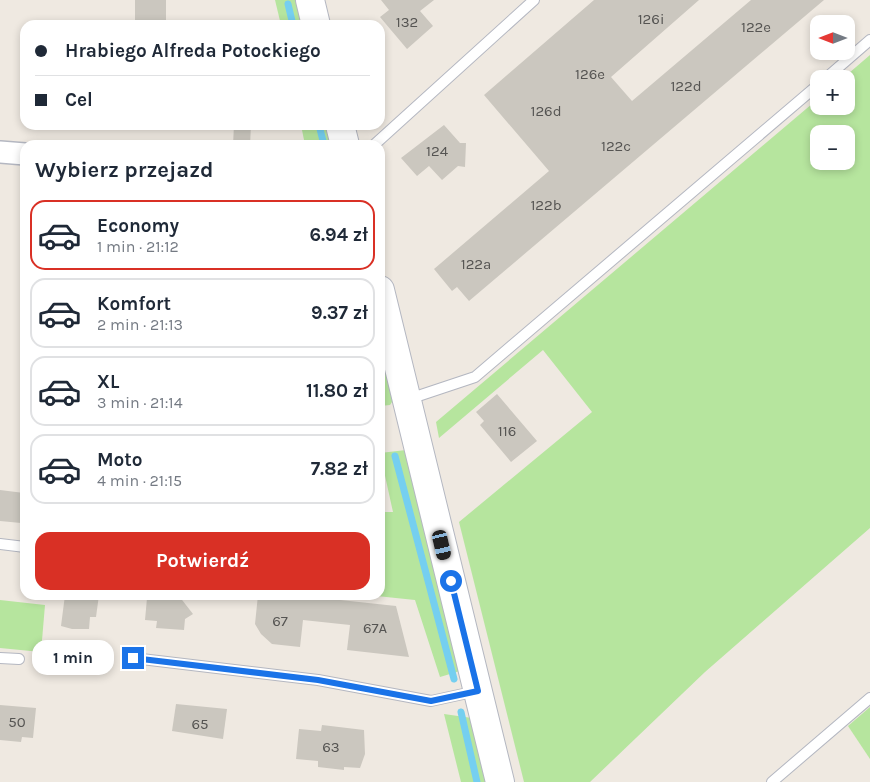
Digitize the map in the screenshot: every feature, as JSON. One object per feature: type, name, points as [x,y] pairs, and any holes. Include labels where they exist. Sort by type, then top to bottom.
[{"type":"street","points":[[310,0],[315,20]]},
{"type":"street","points":[[0,152],[20,154]]},
{"type":"street","points":[[385,311],[500,782]]},
{"type":"lane","points":[[380,140],[534,0]]},
{"type":"lane","points":[[835,70],[870,40]]},
{"type":"lane","points":[[406,399],[475,377],[810,92]]},
{"type":"lane","points":[[0,544],[20,546]]},
{"type":"lane","points":[[0,658],[19,659]]},
{"type":"lane","points":[[133,658],[318,680],[431,701],[478,691]]},
{"type":"lane","points":[[772,782],[870,698]]},
{"type":"green space","points":[[275,0],[296,0],[302,20],[280,20]]},
{"type":"green space","points":[[870,55],[870,528],[705,672],[590,782],[524,782],[459,522],[592,412],[543,350],[439,438],[436,422],[810,106],[810,115],[855,115],[855,70],[852,70]]},
{"type":"green space","points":[[302,130],[327,130],[330,140],[304,140]]},
{"type":"green space","points":[[385,363],[394,399],[390,405],[385,406]]},
{"type":"green space","points":[[406,450],[460,671],[440,677],[415,600],[385,597],[385,512],[393,512],[385,476],[385,452]]},
{"type":"green space","points":[[0,600],[45,605],[41,652],[0,648]]},
{"type":"green space","points":[[870,707],[870,759],[848,726]]},
{"type":"green space","points":[[444,714],[472,718],[488,782],[461,782]]},
{"type":"building","points":[[135,0],[166,0],[166,20],[135,20]]},
{"type":"building","points":[[381,0],[434,0],[420,11],[433,26],[407,49],[385,23],[385,20],[380,17],[389,10]]},
{"type":"building","points":[[594,0],[699,0],[611,77],[632,101],[751,0],[824,0],[469,301],[457,287],[452,291],[434,269],[549,171],[484,95]]},
{"type":"building","points":[[444,125],[460,143],[466,143],[465,167],[458,166],[442,180],[429,166],[417,176],[401,158]]},
{"type":"building","points":[[234,130],[251,130],[250,140],[233,140]]},
{"type":"building","points":[[497,394],[537,441],[511,462],[480,425],[484,421],[476,412]]},
{"type":"building","points":[[0,490],[20,492],[20,523],[0,521]]},
{"type":"building","points":[[64,600],[98,600],[96,617],[90,617],[89,629],[72,629],[61,626]]},
{"type":"building","points":[[147,600],[182,600],[193,614],[185,619],[184,630],[156,628],[157,621],[145,620]]},
{"type":"building","points":[[257,600],[340,600],[396,606],[409,657],[347,650],[350,625],[303,620],[300,647],[272,644],[261,634],[255,624]]},
{"type":"building","points":[[176,704],[227,709],[223,739],[172,731]]},
{"type":"building","points":[[0,705],[36,708],[33,738],[22,737],[21,742],[0,740]]},
{"type":"building","points":[[322,725],[364,730],[365,754],[360,768],[344,767],[344,770],[318,767],[318,761],[296,759],[299,729],[321,731]]},
{"type":"waterway","points":[[288,4],[292,20]]},
{"type":"waterway","points":[[320,130],[323,140]]},
{"type":"waterway","points":[[395,456],[454,679]]},
{"type":"waterway","points":[[461,712],[477,782]]},
{"type":"route","points":[[133,658],[318,680],[431,701],[478,691],[451,581]]}]
